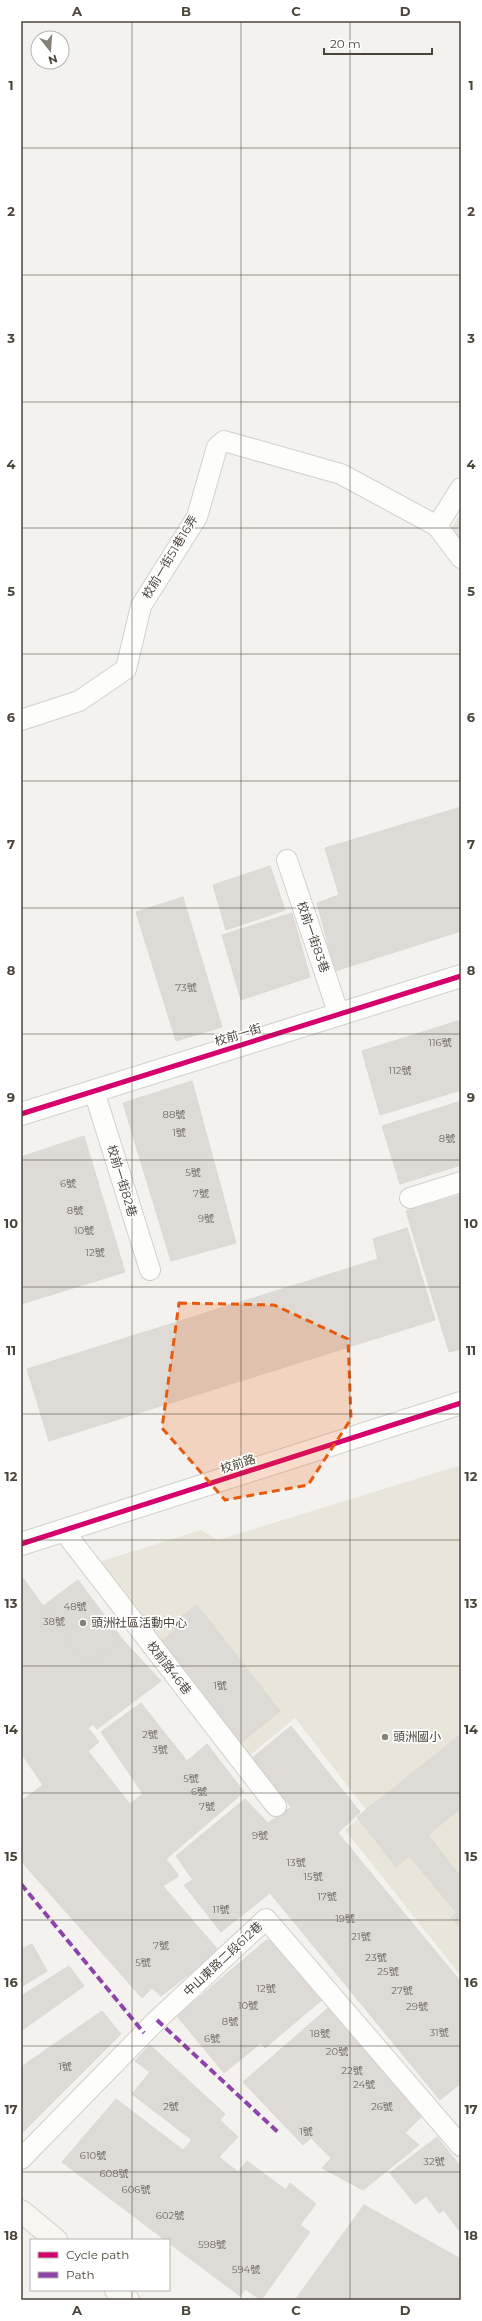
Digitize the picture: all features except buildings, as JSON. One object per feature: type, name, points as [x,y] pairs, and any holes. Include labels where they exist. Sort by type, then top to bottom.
[{"type":"main road","points":[[21,2211],[55,2239]]},
{"type":"main road","points":[[117,2291],[128,2300]]},
{"type":"street","name":"校前一街","points":[[21,1114],[461,976]]},
{"type":"street","name":"校前路","points":[[21,1544],[461,1403]]},
{"type":"lane","name":"校前一街51巷16弄","points":[[21,720],[79,701],[126,669],[141,606],[197,517],[217,447],[224,441],[236,443],[341,474],[437,526]]},
{"type":"lane","points":[[461,488],[437,526],[461,558]]},
{"type":"lane","name":"校前一街83巷","points":[[287,860],[339,1014]]},
{"type":"lane","name":"校前一街82巷","points":[[94,1091],[150,1270]]},
{"type":"lane","points":[[410,1198],[461,1182]]},
{"type":"lane","name":"校前路46巷","points":[[63,1530],[276,1806]]},
{"type":"lane","name":"中山東路二段612巷","points":[[21,2159],[157,2020],[266,1920],[461,2146]]},
{"type":"highlighted area","points":[[179,1303],[274,1305],[348,1339],[351,1419],[308,1485],[225,1500],[162,1428]]},
{"type":"shaded area","points":[[461,513],[461,545],[450,530]]},
{"type":"shaded area","name":"頭洲國小","points":[[461,1465],[461,1976],[345,1830],[367,1811],[295,1718],[248,1757],[99,1562],[201,1530],[218,1540]]},
{"type":"marked path","points":[[21,1884],[144,2033]]},
{"type":"marked path","points":[[157,2020],[280,2134]]},
{"type":"cycle path","points":[[21,1114],[461,976]]},
{"type":"cycle path","points":[[21,1544],[461,1403]]},
{"type":"place","name":"頭洲社區活動中心","points":[[83,1623]]},
{"type":"place","name":"頭洲國小","points":[[385,1737]]}]
